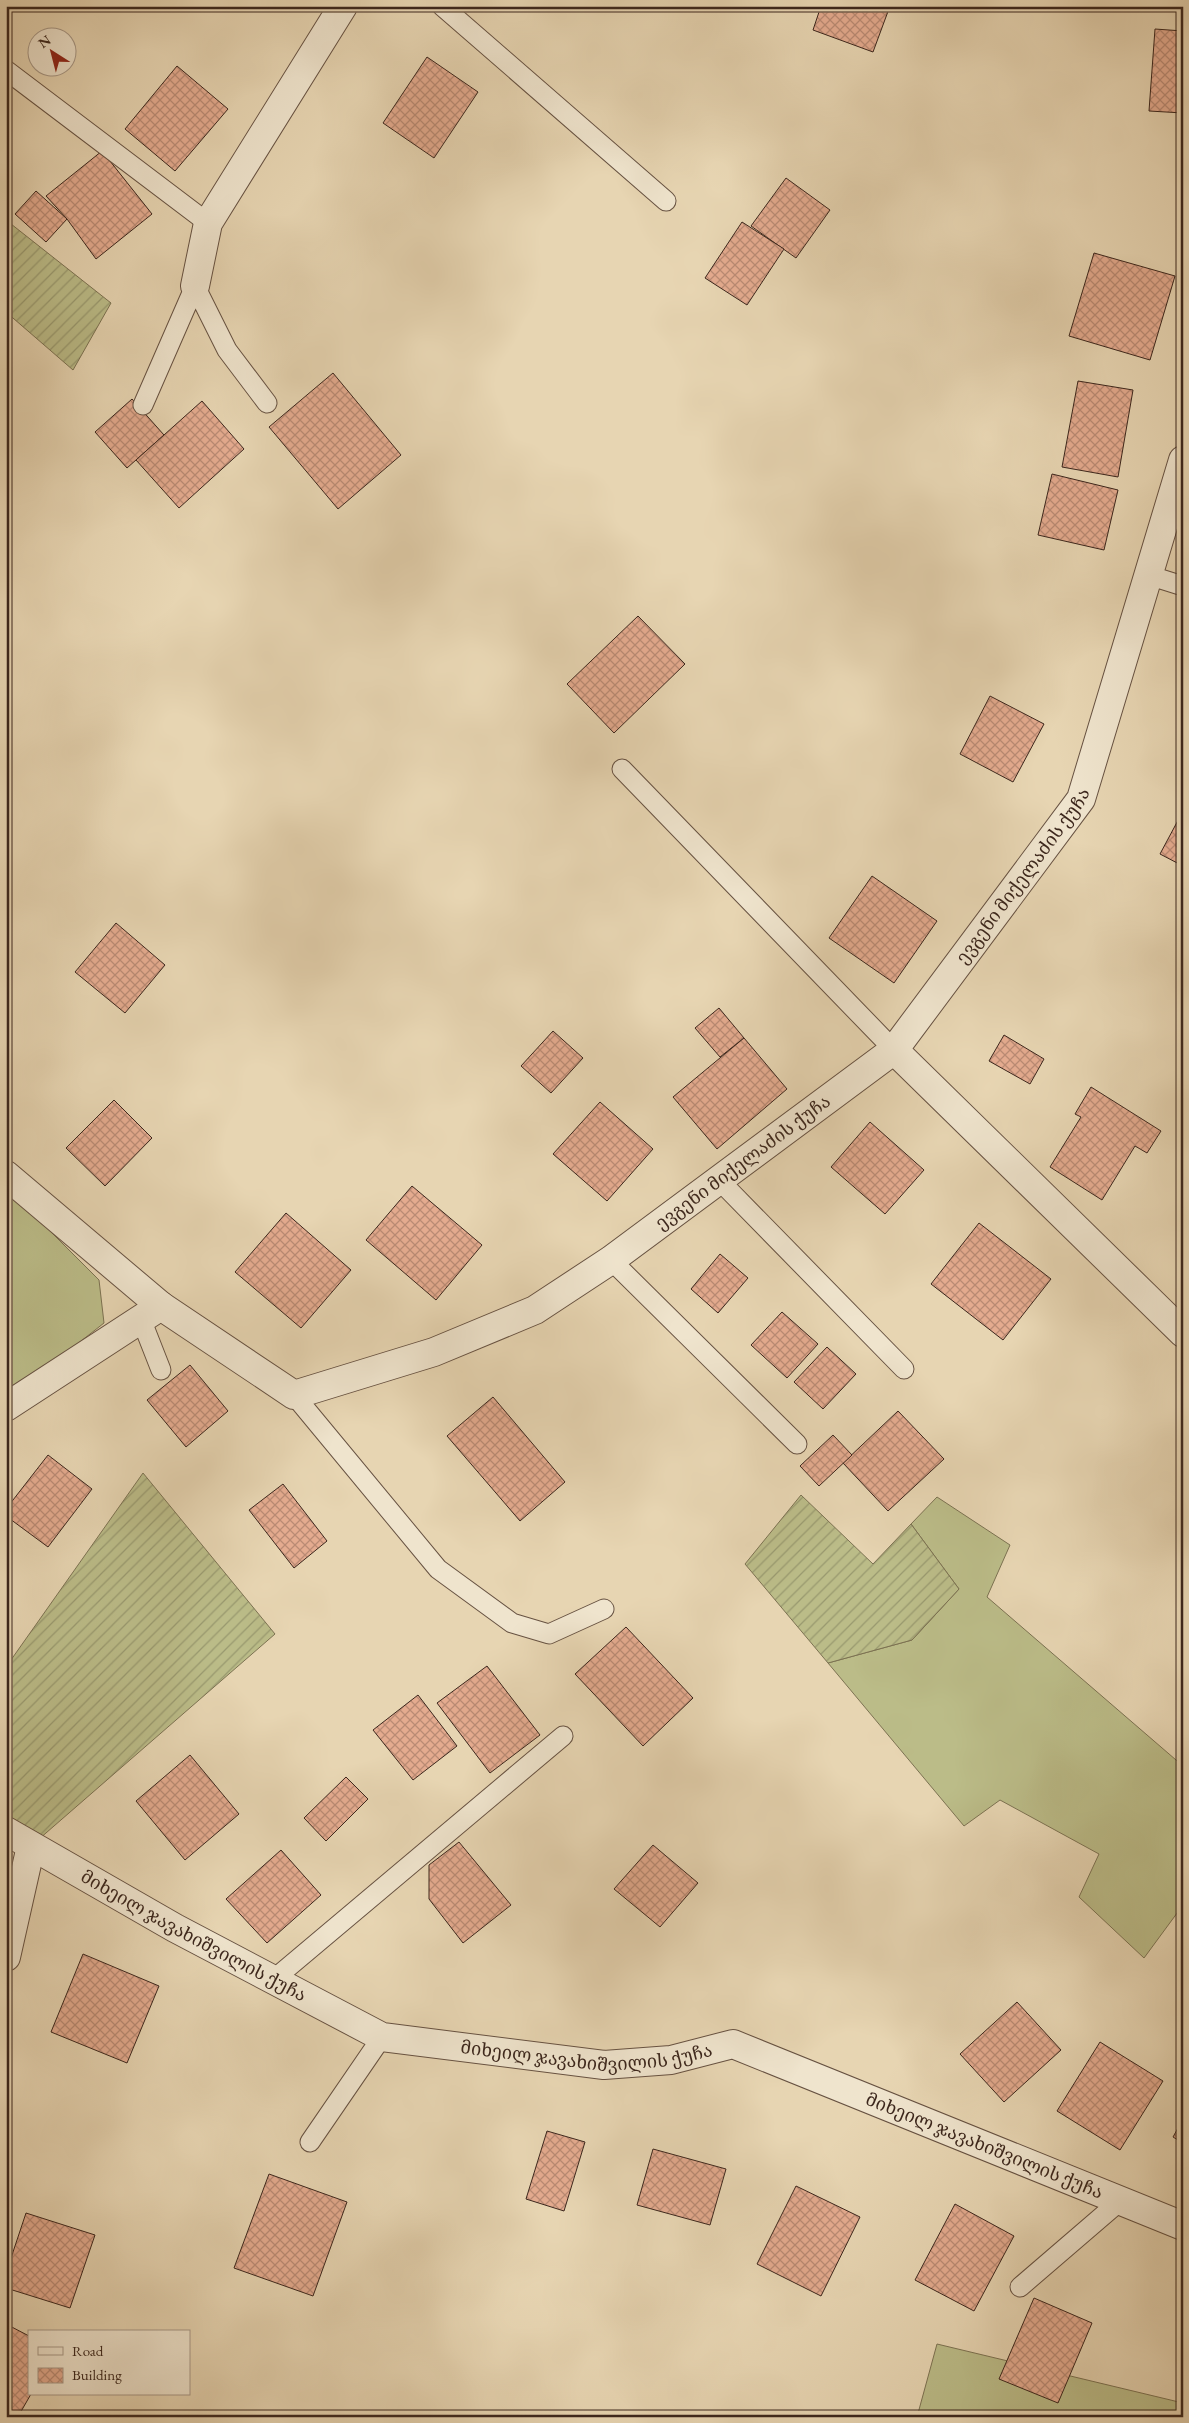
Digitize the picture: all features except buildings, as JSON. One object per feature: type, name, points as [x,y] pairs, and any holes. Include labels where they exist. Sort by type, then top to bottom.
[{"type":"street","points":[[195,286],[208,223],[342,6]]},
{"type":"street","name":"ევგენი მიქელაძის ქუჩა","points":[[294,1395],[434,1352],[527,1313],[612,1260],[894,1050],[1081,799],[1183,460]]},
{"type":"street","points":[[894,1050],[1183,1332]]},
{"type":"street","points":[[6,1175],[151,1312],[294,1395]]},
{"type":"street","points":[[6,1407],[151,1312]]},
{"type":"street","name":"მიხეილ ჯავახიშვილის ქუჩა","points":[[6,1831],[175,1928],[382,2037],[604,2065],[671,2060],[733,2044],[1183,2226]]},
{"type":"street","points":[[6,1957],[31,1846]]},
{"type":"lane","points":[[442,6],[666,200]]},
{"type":"lane","points":[[6,70],[208,223]]},
{"type":"lane","points":[[195,286],[227,350],[267,403]]},
{"type":"lane","points":[[143,405],[195,286]]},
{"type":"lane","points":[[1148,575],[1183,586]]},
{"type":"lane","points":[[622,769],[894,1050]]},
{"type":"lane","points":[[720,1180],[904,1368]]},
{"type":"lane","points":[[612,1260],[797,1444]]},
{"type":"lane","points":[[151,1312],[161,1370]]},
{"type":"lane","points":[[294,1395],[438,1569],[512,1623],[549,1634],[604,1609]]},
{"type":"lane","points":[[274,1980],[563,1736]]},
{"type":"lane","points":[[310,2142],[382,2037]]},
{"type":"lane","points":[[1020,2287],[1120,2201]]},
{"type":"green space","points":[[6,220],[111,303],[73,370],[6,312]]},
{"type":"green space","points":[[6,1187],[99,1280],[104,1323],[6,1400]]},
{"type":"green space","points":[[143,1473],[275,1634],[31,1846],[6,1831],[6,1667]]},
{"type":"green space","points":[[801,1495],[873,1564],[911,1524],[959,1589],[912,1640],[828,1663],[745,1564]]},
{"type":"green space","points":[[937,1497],[1010,1545],[987,1597],[1183,1766],[1183,1905],[1144,1958],[1079,1897],[1099,1854],[1000,1800],[964,1826],[828,1663],[912,1640],[959,1589],[911,1524]]},
{"type":"green space","points":[[937,2344],[1183,2403],[1183,2417],[917,2417]]}]
